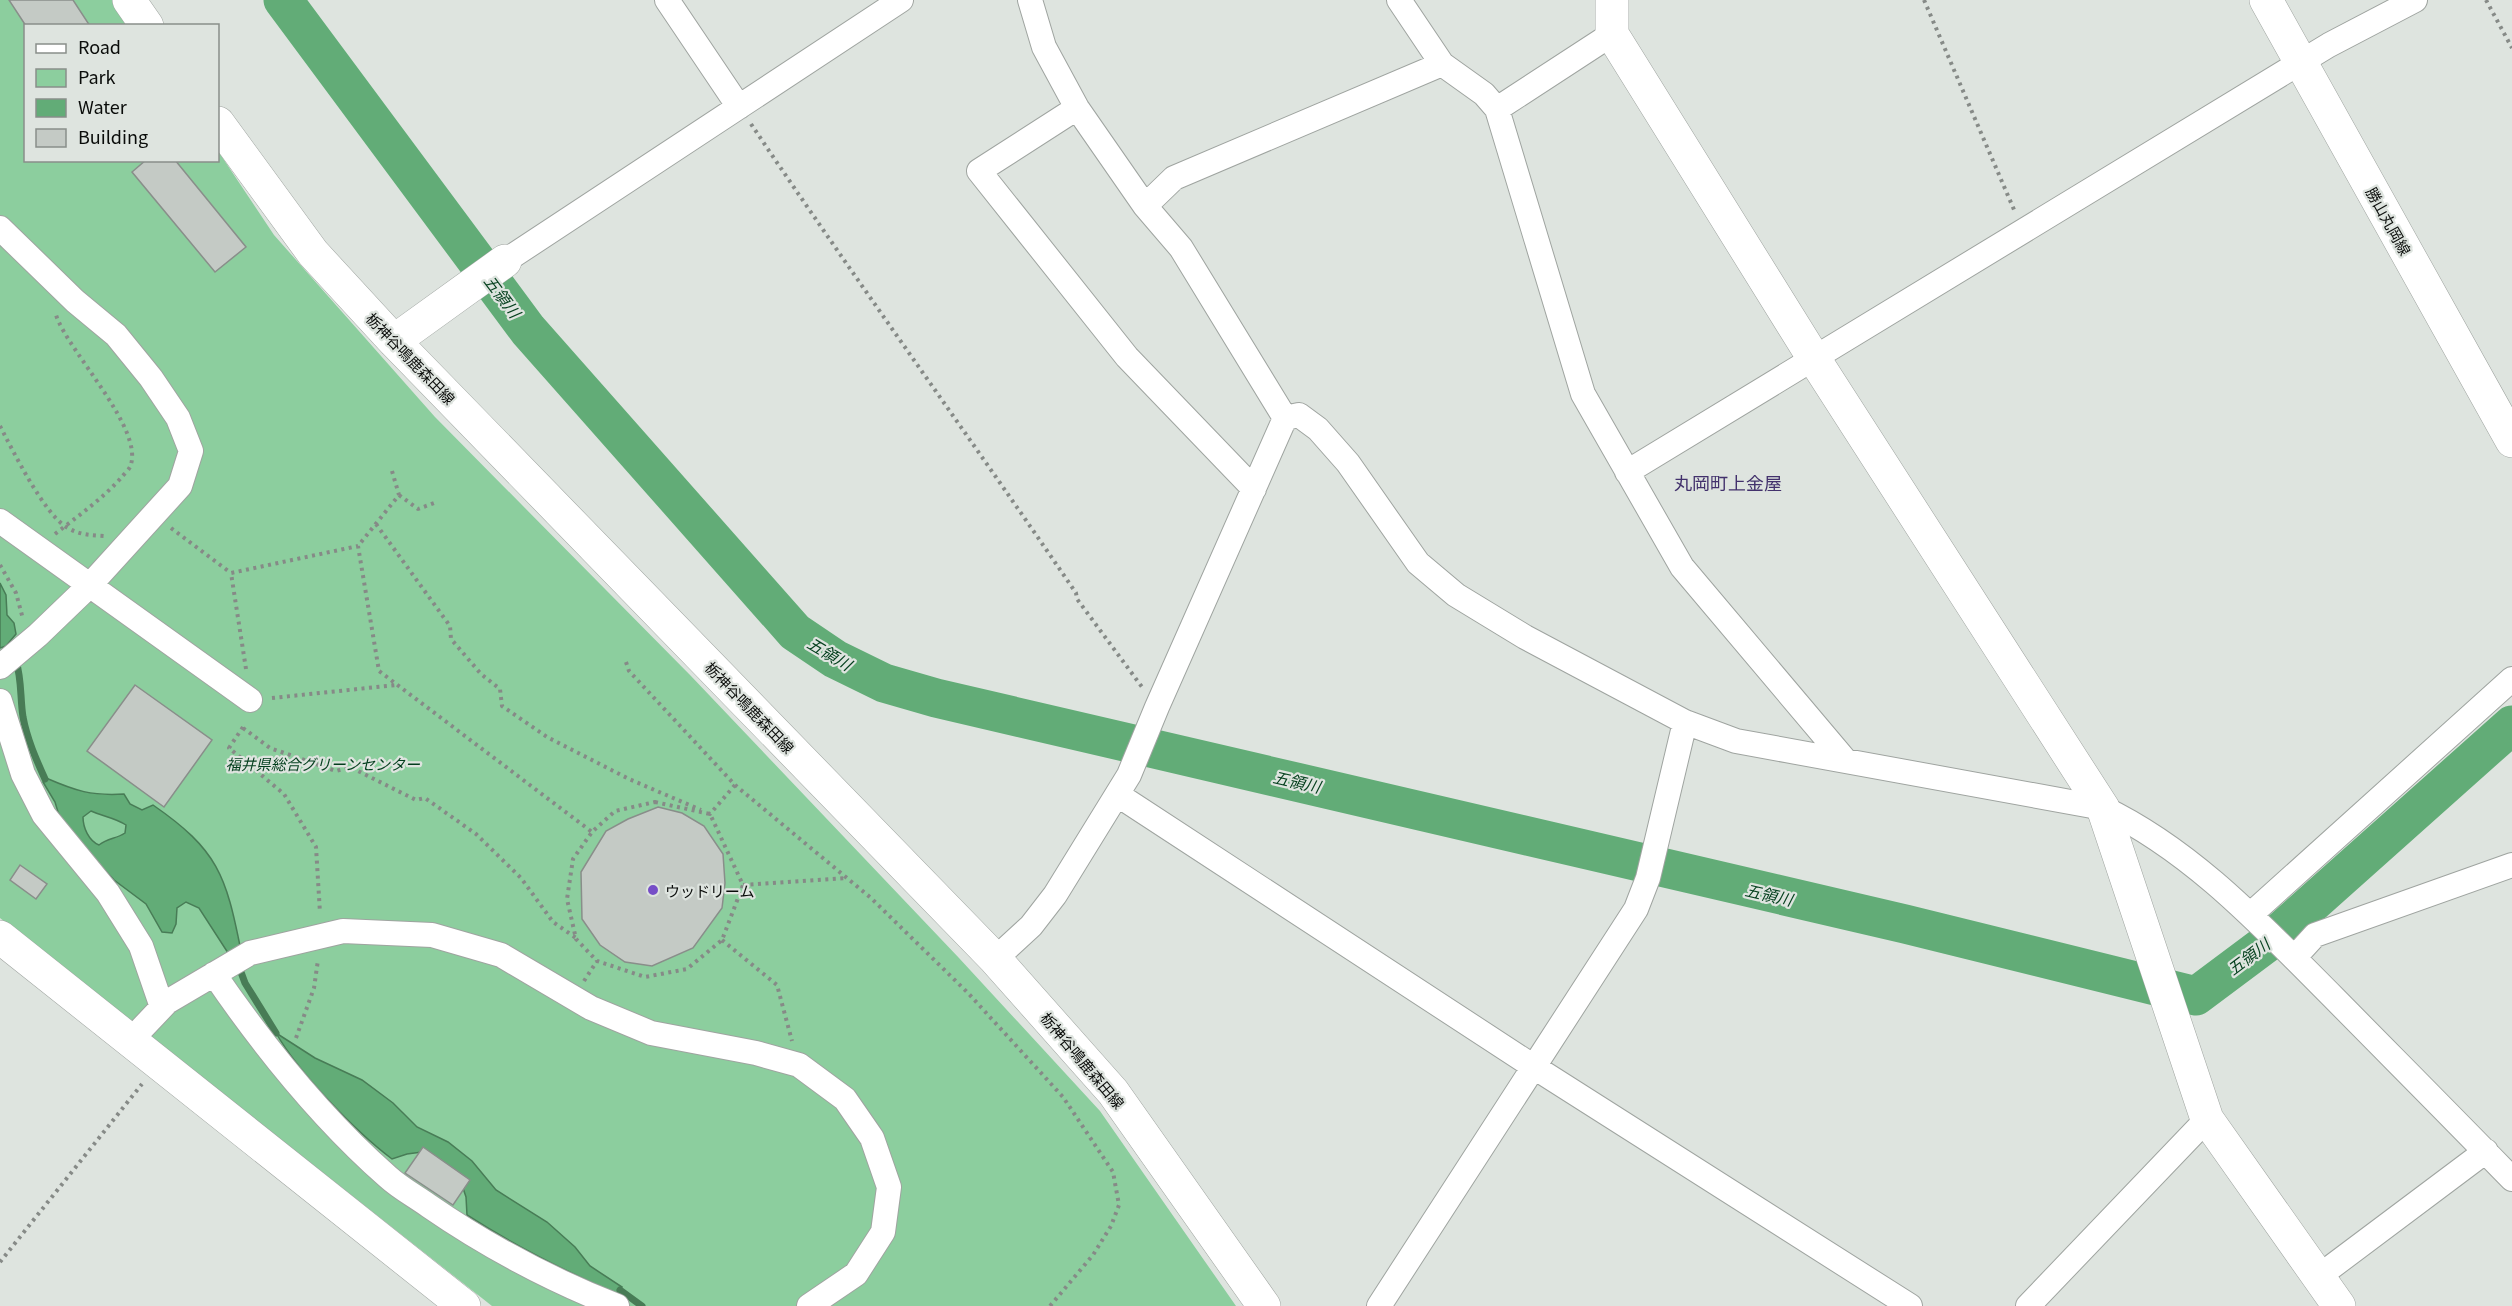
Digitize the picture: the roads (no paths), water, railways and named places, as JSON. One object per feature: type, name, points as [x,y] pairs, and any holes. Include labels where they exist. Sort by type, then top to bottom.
[{"type":"street","points":[[129,0],[146,24]]},
{"type":"street","points":[[667,0],[739,106]]},
{"type":"street","points":[[394,341],[505,261],[901,0]]},
{"type":"street","points":[[1030,0],[1044,47],[1077,108],[1145,206],[1180,248],[1285,418]]},
{"type":"street","points":[[1399,0],[1442,64],[1472,84],[1497,109],[1583,394],[1682,567],[1844,759]]},
{"type":"street","points":[[1612,0],[1612,34],[1813,357],[2103,808],[2207,1119],[2339,1306]]},
{"type":"street","name":"勝山丸岡線","points":[[2266,0],[2512,441]]},
{"type":"street","points":[[1627,472],[2329,45],[2415,0]]},
{"type":"street","points":[[1497,109],[1612,34]]},
{"type":"street","points":[[1145,206],[1174,178],[1442,64]]},
{"type":"street","points":[[1077,108],[979,171],[1127,357],[1254,489]]},
{"type":"street","name":"栃神谷鳴鹿森田線","points":[[219,124],[314,253],[394,341],[995,959],[1113,1092],[1264,1306]]},
{"type":"street","points":[[0,228],[116,335],[151,378],[178,418],[191,451],[180,486],[90,585],[0,667]]},
{"type":"street","points":[[1285,418],[1299,415],[1318,429],[1348,463],[1418,563],[1456,595],[1525,637],[1685,722],[1736,741],[2103,808],[2135,823],[2178,852],[2250,915],[2512,1179]]},
{"type":"street","points":[[995,959],[1031,926],[1055,894],[1136,763],[1156,707],[1285,418]]},
{"type":"street","points":[[0,521],[250,700]]},
{"type":"street","points":[[2250,915],[2512,679]]},
{"type":"street","points":[[0,701],[23,774],[44,815],[108,893],[141,946],[162,1007]]},
{"type":"street","points":[[1379,1306],[1635,909],[1648,878],[1685,722]]},
{"type":"street","points":[[1118,795],[1534,1067],[1910,1306]]},
{"type":"street","points":[[2294,958],[2315,935],[2512,865]]},
{"type":"street","points":[[130,1041],[167,1002],[250,953],[343,932],[432,935],[501,955],[591,1008],[651,1033],[756,1053],[799,1065],[845,1099],[872,1138],[889,1187],[883,1232],[856,1274],[809,1306]]},
{"type":"street","points":[[0,937],[464,1306]]},
{"type":"street","points":[[214,974],[275,1057],[337,1127],[389,1178],[472,1235],[588,1295],[617,1306]]},
{"type":"street","points":[[2028,1306],[2207,1119]]},
{"type":"street","points":[[2318,1278],[2486,1151]]},
{"type":"water","points":[[0,583],[6,595],[7,615],[14,623],[16,634],[6,646],[0,648]]},
{"type":"water","points":[[46,778],[84,792],[124,794],[130,804],[142,810],[153,805],[175,821],[192,836],[216,866],[230,902],[241,951],[230,956],[199,908],[186,902],[177,908],[176,924],[172,933],[162,932],[146,904],[114,880],[67,829],[43,782]],"holes":[[[91,811],[126,825],[125,833],[99,845],[95,843],[87,834],[84,825],[83,817]]]},
{"type":"water","points":[[276,1033],[315,1058],[362,1080],[393,1103],[417,1127],[448,1142],[472,1161],[496,1190],[547,1222],[575,1247],[590,1266],[622,1287],[617,1294],[540,1258],[467,1215],[466,1197],[459,1176],[422,1152],[392,1159],[362,1133],[313,1083]]},
{"type":"waterway","name":"五領川","points":[[283,0],[528,330],[795,632],[835,659],[884,683],[936,698],[1905,924],[2196,996],[2271,940],[2512,725]]},
{"type":"waterway","points":[[16,661],[25,725],[45,779]]},
{"type":"waterway","points":[[238,964],[245,983],[276,1033]]},
{"type":"waterway","points":[[620,1290],[642,1306]]},
{"type":"place","name":"ウッドリーム","points":[[653,890]]},
{"type":"district","name":"丸岡町上金屋","points":[[1728,482]]},
{"type":"park label","name":"福井県総合グリーンセンター","points":[[323,763]]}]
